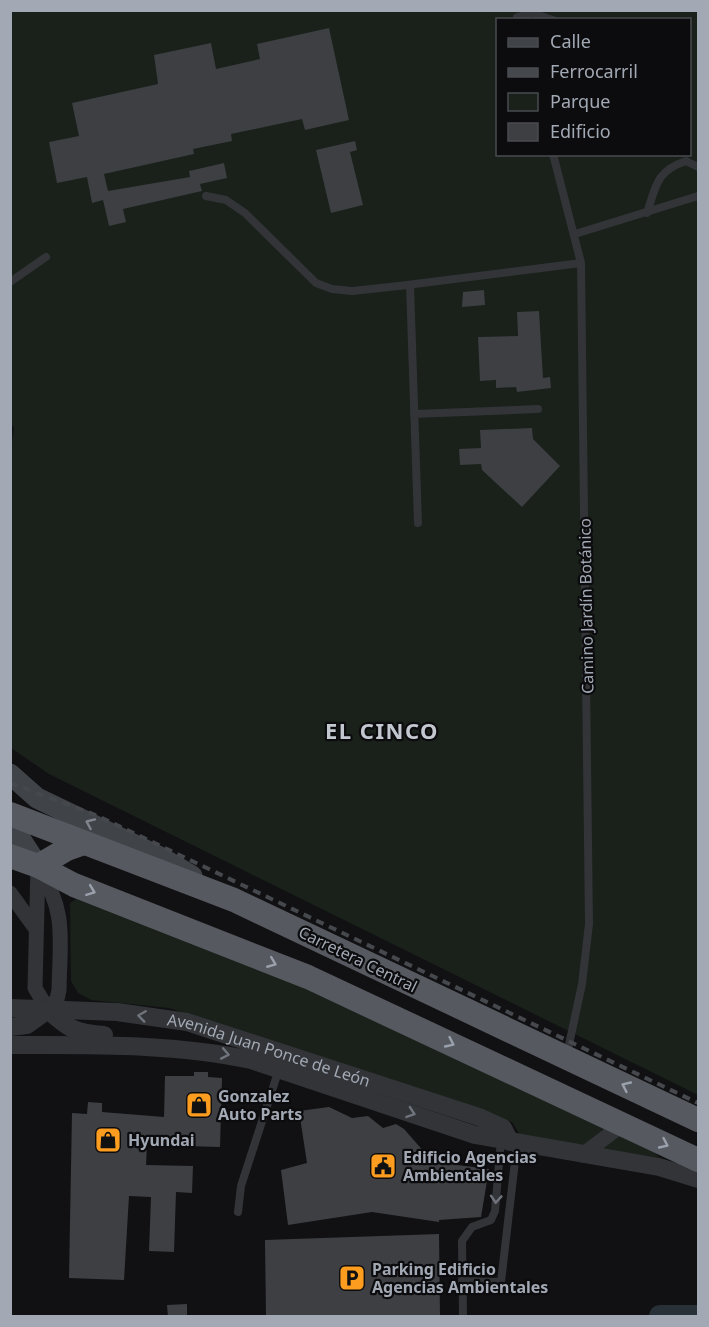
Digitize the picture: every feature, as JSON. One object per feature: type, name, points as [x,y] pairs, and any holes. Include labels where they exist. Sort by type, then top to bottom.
[{"type":"highway","name":"Carretera Central","points":[[10,814],[234,900],[699,1120]]},
{"type":"highway","points":[[38,866],[84,843]]},
{"type":"highway","points":[[10,856],[38,866],[74,885],[308,977],[699,1160]]},
{"type":"main road","points":[[10,774],[37,798],[162,858],[234,900]]},
{"type":"main road","points":[[10,824],[38,866]]},
{"type":"street","points":[[38,866],[35,900],[38,933],[35,988],[48,1010],[69,1029],[80,1033],[166,1042],[185,1048]]},
{"type":"street","points":[[10,1027],[27,1025],[48,1010],[57,999],[59,990],[61,919],[53,890],[38,866]]},
{"type":"street","points":[[10,892],[38,933]]},
{"type":"street","name":"Avenida Juan Ponce de León","points":[[10,1008],[117,1012],[187,1022],[281,1062],[476,1135],[659,1167],[699,1179]]},
{"type":"street","name":"Avenida Juan Ponce de León","points":[[10,1045],[185,1048],[251,1060],[281,1062]]},
{"type":"street","points":[[582,1155],[622,1125]]},
{"type":"lane","points":[[517,16],[532,13],[547,18]]},
{"type":"lane","name":"Camino Jardín Botánico","points":[[554,156],[581,263],[589,924],[582,984],[566,1059]]},
{"type":"lane","points":[[647,213],[658,178],[671,166],[686,161],[699,167]]},
{"type":"lane","points":[[206,196],[226,200],[245,213],[316,283],[332,289],[352,291],[410,285],[581,263]]},
{"type":"lane","points":[[575,234],[699,196]]},
{"type":"lane","points":[[11,280],[46,257]]},
{"type":"lane","points":[[410,285],[418,523]]},
{"type":"lane","points":[[414,414],[538,409]]},
{"type":"lane","points":[[238,1212],[242,1185],[281,1062]]},
{"type":"lane","points":[[463,1317],[462,1241],[472,1227],[491,1220],[495,1211],[509,1142]]},
{"type":"lane","points":[[462,1281],[501,1282],[509,1142]]},
{"type":"green space","points":[[10,11],[698,11],[698,1095],[49,774],[11,748],[10,457],[14,428],[10,422]]},
{"type":"green space","points":[[76,899],[270,972],[654,1152],[660,1158],[522,1138],[512,1122],[485,1112],[169,1008],[91,1000],[78,993],[71,981],[70,903]]},
{"type":"building","points":[[329,28],[349,120],[305,130],[302,119],[231,134],[232,141],[193,149],[194,154],[104,174],[108,191],[190,177],[189,171],[224,163],[227,178],[200,184],[202,191],[123,209],[126,222],[109,226],[103,200],[92,203],[87,177],[57,183],[49,142],[79,136],[72,103],[158,84],[154,55],[211,43],[216,69],[260,59],[257,44]]},
{"type":"building","points":[[355,141],[357,150],[350,152],[363,205],[331,213],[316,150]]},
{"type":"building","points":[[484,290],[485,305],[462,307],[463,292]]},
{"type":"building","points":[[539,311],[543,378],[550,377],[551,388],[517,392],[516,387],[496,388],[496,380],[480,381],[478,337],[518,336],[517,312]]},
{"type":"building","points":[[532,428],[533,439],[560,466],[522,507],[482,470],[481,464],[460,465],[459,449],[481,448],[480,430]]},
{"type":"building","points":[[194,1072],[208,1072],[208,1077],[222,1078],[220,1147],[147,1145],[146,1165],[193,1166],[192,1193],[176,1192],[174,1252],[149,1251],[151,1197],[129,1196],[124,1280],[69,1278],[72,1113],[87,1114],[88,1102],[102,1103],[102,1112],[164,1117],[165,1076],[194,1076]]},
{"type":"building","name":"Edificio Agencias Ambientales","points":[[329,1107],[352,1118],[368,1116],[383,1128],[396,1124],[404,1129],[433,1162],[489,1169],[481,1217],[439,1220],[439,1222],[372,1212],[288,1225],[281,1170],[307,1163],[299,1111]]},
{"type":"building","name":"Parking Edificio Agencias Ambientales","points":[[439,1234],[440,1317],[266,1317],[265,1240]]},
{"type":"building","points":[[187,1304],[187,1317],[168,1317],[167,1305]]},
{"type":"waterway","points":[[660,1316],[698,1316]]},
{"type":"railway","points":[[10,783],[98,816],[698,1103]]},
{"type":"place","name":"Gonzalez Auto Parts","points":[[199,1105]]},
{"type":"place","name":"Hyundai","points":[[108,1140]]},
{"type":"place","name":"Edificio Agencias Ambientales","points":[[383,1166]]},
{"type":"place","name":"Parking Edificio Agencias Ambientales","points":[[352,1278]]},
{"type":"district","name":"EL CINCO","points":[[382,731]]}]
